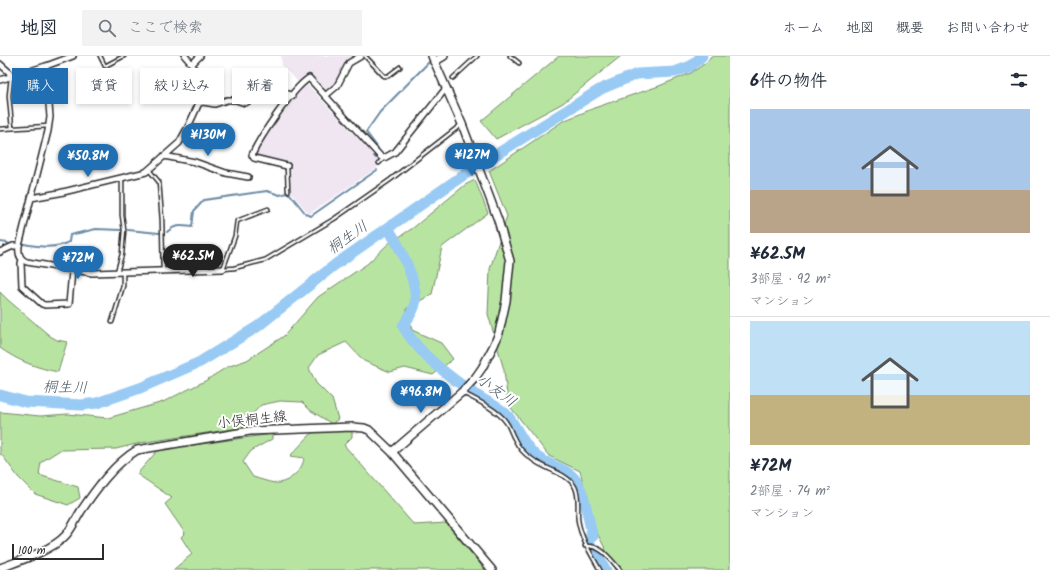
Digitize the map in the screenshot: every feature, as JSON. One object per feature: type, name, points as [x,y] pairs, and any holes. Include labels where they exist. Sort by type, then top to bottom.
[{"type":"main road","points":[[392,452],[464,389],[482,368],[499,333],[506,301],[510,261],[498,220],[462,125],[433,59],[444,56]]},
{"type":"main road","name":"小俣桐生線","points":[[0,568],[29,557],[54,544],[66,535],[95,491],[125,459],[142,449],[250,431],[352,426],[369,430],[392,452],[492,570]]},
{"type":"street","points":[[40,68],[73,56]]},
{"type":"street","points":[[185,56],[193,68]]},
{"type":"street","points":[[192,64],[200,56]]},
{"type":"street","points":[[325,96],[336,86],[349,63],[361,56]]},
{"type":"street","points":[[0,64],[12,77],[0,80]]},
{"type":"street","points":[[46,66],[50,117],[19,246],[22,260],[22,286],[44,305],[69,304],[72,271]]},
{"type":"street","points":[[287,166],[254,158],[252,155],[258,142],[300,85],[309,78],[380,157],[384,158],[395,152],[447,89]]},
{"type":"street","points":[[224,101],[236,100],[245,103],[275,88],[292,96]]},
{"type":"street","points":[[31,198],[59,193],[146,172],[179,143],[188,128],[199,104]]},
{"type":"street","points":[[164,156],[195,162],[226,173],[248,177]]},
{"type":"street","points":[[0,252],[13,246],[19,246]]},
{"type":"street","points":[[22,260],[72,271],[92,273],[223,269]]},
{"type":"lane","points":[[100,56],[105,66],[124,56]]},
{"type":"lane","points":[[365,56],[384,76],[388,76],[400,67]]},
{"type":"lane","points":[[453,78],[477,56]]},
{"type":"lane","points":[[510,56],[519,62]]},
{"type":"lane","points":[[12,77],[9,96],[12,128]]},
{"type":"lane","points":[[268,210],[237,221],[235,236],[223,269],[234,268],[265,260],[334,219],[384,184],[462,125]]},
{"type":"lane","points":[[0,130],[49,126]]},
{"type":"lane","points":[[379,164],[384,158]]},
{"type":"lane","points":[[287,166],[288,191]]},
{"type":"lane","points":[[149,170],[159,182],[160,188],[163,271]]},
{"type":"lane","points":[[117,272],[122,254],[124,230],[122,215],[122,178]]},
{"type":"lane","points":[[112,322],[123,286],[124,272]]},
{"type":"lane","points":[[464,389],[500,415],[510,427],[517,444],[532,460],[571,481],[577,493],[578,520],[586,546],[600,570]]},
{"type":"lane","points":[[586,546],[595,547],[605,552],[620,570]]},
{"type":"shaded area","points":[[281,56],[356,56],[346,62],[334,86],[327,93],[310,73],[299,83],[288,72],[288,68],[284,68],[282,66]]},
{"type":"shaded area","points":[[306,83],[379,161],[378,167],[309,214],[290,191],[288,164],[256,156],[255,154],[258,144],[292,98]]},
{"type":"green space","points":[[559,56],[621,56],[563,103],[496,139],[481,121]]},
{"type":"green space","points":[[711,56],[730,56],[730,570],[616,570],[594,527],[580,471],[549,456],[508,404],[504,370],[488,314],[490,269],[507,216],[489,171],[563,121],[691,73],[707,62]]},
{"type":"green space","points":[[475,180],[488,213],[442,247],[432,294],[406,309],[412,330],[441,343],[453,359],[433,375],[405,368],[390,372],[364,361],[346,342],[318,355],[309,368],[316,383],[332,399],[338,419],[332,424],[310,410],[302,402],[280,401],[261,405],[248,419],[246,427],[140,443],[116,449],[60,450],[41,462],[39,475],[78,487],[80,498],[68,505],[35,494],[18,477],[0,454],[0,412],[40,416],[68,414],[108,418],[163,402],[205,381],[227,367],[247,360],[284,336],[318,297],[367,264],[388,244],[413,228],[465,185]]},
{"type":"green space","points":[[0,292],[50,336],[57,340],[67,342],[58,372],[28,363],[14,357],[0,348]]},
{"type":"green space","points":[[352,431],[352,437],[344,445],[414,525],[446,523],[485,570],[173,570],[192,554],[181,537],[185,533],[165,504],[172,498],[137,474],[158,450],[272,434],[272,439],[251,451],[243,462],[253,477],[272,483],[280,483],[290,479],[301,467],[304,458],[290,456],[313,432]]},
{"type":"waterway","name":"桐生川","points":[[0,395],[26,402],[82,405],[97,403],[140,388],[200,362],[257,327],[336,264],[465,174],[601,89],[637,74],[675,72],[691,66],[702,56]]},
{"type":"waterway","points":[[378,148],[366,132],[380,112],[430,61]]},
{"type":"waterway","points":[[167,232],[176,227],[192,227],[194,211],[204,200],[267,191],[280,195],[287,193],[290,194],[306,214],[311,216],[377,170]]},
{"type":"waterway","name":"小友川","points":[[388,228],[407,265],[414,286],[415,304],[403,326],[409,336],[426,356],[447,374],[505,413],[512,421],[531,452],[541,460],[564,471],[574,478],[583,496],[593,536],[587,539],[606,570]]},
{"type":"waterway","points":[[24,244],[41,247],[58,246],[69,242],[70,235],[96,229],[121,230]]},
{"type":"waterway","points":[[128,230],[159,233]]},
{"type":"waterway","points":[[0,242],[8,243]]}]
